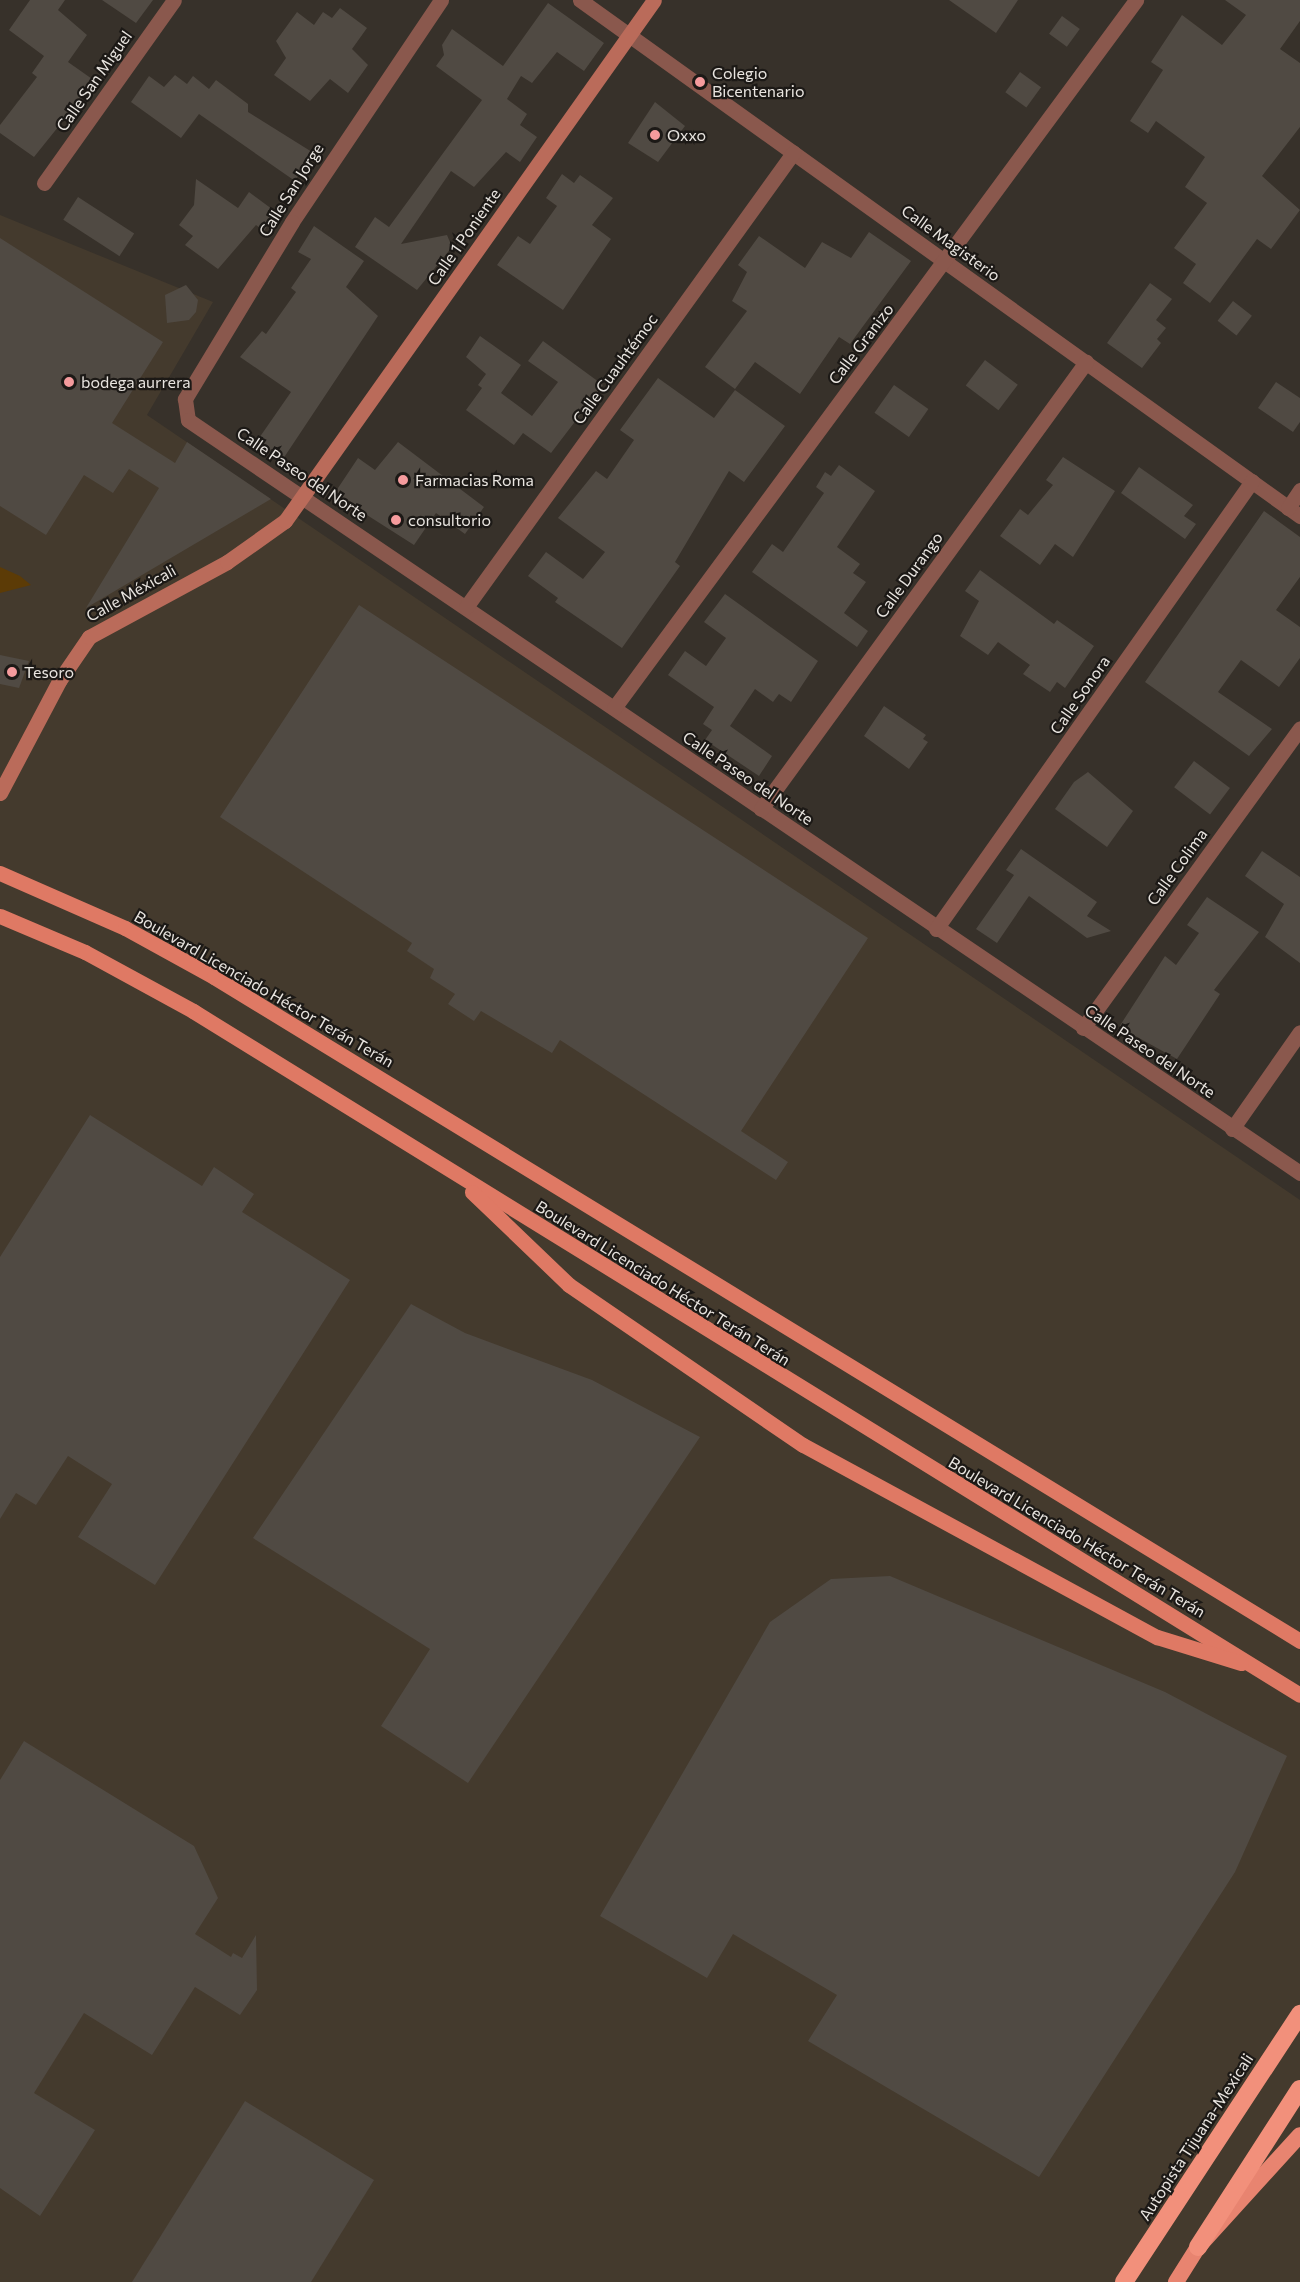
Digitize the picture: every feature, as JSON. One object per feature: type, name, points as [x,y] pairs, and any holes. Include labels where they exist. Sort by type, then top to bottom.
[{"type":"highway","name":"Autopista Tijuana-Mexicali","points":[[1124,2282],[1300,2014]]},
{"type":"highway","points":[[1176,2282],[1300,2089]]},
{"type":"highway","points":[[1198,2247],[1300,2135]]},
{"type":"main road","name":"Calle 1 Poniente","points":[[303,495],[654,0]]},
{"type":"main road","name":"Calle Méxicali","points":[[0,793],[68,665],[89,637],[272,534],[303,495]]},
{"type":"main road","name":"Boulevard Licenciado Héctor Terán Terán","points":[[0,873],[124,928],[214,977],[1300,1641]]},
{"type":"main road","name":"Boulevard Licenciado Héctor Terán Terán","points":[[0,916],[85,952],[193,1011],[1300,1695]]},
{"type":"main road","points":[[450,1171],[569,1285],[803,1445],[1156,1637],[1256,1667]]},
{"type":"street","name":"Calle San Miguel","points":[[44,183],[174,0]]},
{"type":"street","name":"Calle San Jorge","points":[[183,407],[314,186],[441,0]]},
{"type":"street","name":"Calle Magisterio","points":[[580,0],[1294,512]]},
{"type":"street","name":"Calle Granizo","points":[[614,708],[1136,0]]},
{"type":"street","name":"Calle Cuauhtémoc","points":[[466,607],[793,153]]},
{"type":"street","name":"Calle Durango","points":[[761,809],[1086,362]]},
{"type":"street","name":"Calle Paseo del Norte","points":[[183,407],[188,420],[303,495],[936,929],[1300,1173]]},
{"type":"street","name":"Calle Sonora","points":[[936,929],[1252,481]]},
{"type":"street","points":[[1294,512],[1300,490]]},
{"type":"street","name":"Calle Colima","points":[[1083,1028],[1300,728]]},
{"type":"street","points":[[1232,1128],[1300,1032]]},
{"type":"shaded area","points":[[0,215],[213,302],[147,415],[1300,1200],[1300,2282],[0,2282]]},
{"type":"shaded area","points":[[0,567],[20,576],[31,585],[0,593]]},
{"type":"building","points":[[30,0],[65,0],[58,10],[87,35],[68,62],[95,81],[34,157],[0,133],[0,125],[37,77],[32,73],[44,56],[9,30]]},
{"type":"building","points":[[102,0],[153,0],[136,23]]},
{"type":"building","points":[[949,0],[1018,0],[996,33]]},
{"type":"building","points":[[1225,0],[1300,0],[1300,21],[1280,49],[1300,63],[1300,127],[1262,176],[1300,210],[1271,249],[1257,239],[1210,303],[1183,283],[1196,264],[1174,248],[1207,203],[1185,187],[1205,157],[1156,121],[1148,133],[1130,121],[1163,70],[1151,62],[1182,15],[1222,45],[1246,15]]},
{"type":"building","points":[[548,3],[604,43],[584,71],[557,52],[532,83],[521,76],[507,99],[527,114],[520,125],[537,137],[520,162],[506,152],[474,187],[451,171],[401,244],[447,235],[452,247],[417,290],[355,247],[375,217],[389,227],[482,100],[436,66],[444,55],[442,45],[452,29],[503,66]]},
{"type":"building","points":[[340,8],[367,28],[352,49],[368,65],[348,93],[330,79],[310,101],[274,75],[286,58],[276,41],[297,12],[314,25],[323,12],[332,18]]},
{"type":"building","points":[[1062,16],[1080,29],[1067,47],[1049,34]]},
{"type":"building","points":[[1020,72],[1041,87],[1026,108],[1005,92]]},
{"type":"building","points":[[175,75],[187,84],[193,76],[209,89],[216,80],[248,104],[248,112],[312,152],[295,181],[199,114],[181,138],[131,102],[149,76],[164,87]]},
{"type":"building","name":"Oxxo","points":[[655,102],[685,126],[658,162],[628,143]]},
{"type":"building","points":[[562,174],[574,183],[580,175],[613,198],[592,225],[611,239],[563,310],[497,265],[518,236],[530,244],[557,206],[546,198]]},
{"type":"building","points":[[196,179],[238,208],[249,192],[276,212],[264,231],[256,225],[218,269],[185,245],[193,236],[179,225],[194,205]]},
{"type":"building","points":[[78,197],[134,233],[119,256],[63,220]]},
{"type":"building","points":[[314,226],[364,261],[346,287],[378,316],[283,459],[257,441],[291,392],[240,357],[262,331],[266,334],[296,292],[291,288],[311,259],[298,252]]},
{"type":"building","points":[[869,232],[911,261],[850,344],[839,337],[800,394],[755,362],[735,389],[705,367],[747,311],[732,301],[747,272],[738,265],[759,236],[805,268],[822,242],[851,258]]},
{"type":"building","name":"bodega aurrera","points":[[0,238],[163,342],[112,423],[175,463],[187,442],[271,499],[86,608],[159,488],[129,469],[113,493],[84,475],[46,535],[0,506]]},
{"type":"building","points":[[1150,283],[1172,299],[1156,320],[1166,328],[1157,339],[1161,343],[1142,368],[1107,343]]},
{"type":"building","points":[[186,285],[198,300],[196,312],[189,320],[167,323],[165,295]]},
{"type":"building","points":[[1233,301],[1252,316],[1237,335],[1218,321]]},
{"type":"building","points":[[480,336],[521,365],[501,393],[532,416],[558,382],[528,361],[543,341],[603,385],[551,453],[523,433],[514,445],[466,410],[482,388],[478,385],[486,374],[466,357]]},
{"type":"building","points":[[985,360],[1018,385],[998,410],[966,386]]},
{"type":"building","points":[[658,378],[714,418],[735,390],[785,426],[744,482],[729,471],[675,562],[680,566],[622,648],[555,602],[558,598],[528,576],[546,552],[583,579],[605,552],[558,518],[596,471],[607,479],[634,440],[620,430]]},
{"type":"building","points":[[1276,382],[1300,398],[1300,422],[1293,432],[1258,408]]},
{"type":"building","points":[[894,385],[928,409],[909,437],[874,413]]},
{"type":"building","points":[[398,442],[484,507],[465,534],[436,513],[414,545],[334,494],[358,458],[375,470]]},
{"type":"building","points":[[1063,457],[1115,491],[1073,557],[1055,544],[1040,565],[1000,536],[1020,509],[1028,515],[1053,485],[1046,480]]},
{"type":"building","points":[[839,465],[875,491],[837,547],[860,564],[853,573],[866,582],[844,613],[868,631],[857,647],[752,572],[772,544],[783,552],[824,493],[816,487],[825,472],[831,476]]},
{"type":"building","points":[[1139,467],[1193,505],[1184,516],[1196,524],[1185,539],[1121,493]]},
{"type":"building","points":[[1264,511],[1300,537],[1300,577],[1276,610],[1300,627],[1300,658],[1279,687],[1241,660],[1218,692],[1272,729],[1249,756],[1145,682]]},
{"type":"building","points":[[980,570],[1054,624],[1057,620],[1094,646],[1065,688],[1057,682],[1050,692],[1023,674],[1030,665],[998,642],[988,655],[960,636],[979,601],[965,591]]},
{"type":"building","points":[[725,594],[818,661],[791,702],[779,694],[773,702],[755,689],[730,726],[772,756],[759,776],[705,740],[712,730],[703,724],[714,707],[668,675],[685,651],[706,666],[726,638],[704,622]]},
{"type":"building","points":[[359,605],[868,938],[741,1131],[788,1162],[776,1180],[560,1040],[552,1053],[481,1011],[474,1021],[448,1004],[455,994],[430,978],[434,969],[407,951],[412,943],[220,817]]},
{"type":"building","name":"Tesoro","points":[[0,655],[29,661],[19,688],[0,684]]},
{"type":"building","points":[[884,706],[926,735],[923,739],[928,742],[909,769],[864,736]]},
{"type":"building","points":[[1194,761],[1230,788],[1210,814],[1174,787]]},
{"type":"building","points":[[1088,772],[1133,811],[1107,847],[1055,809],[1074,782]]},
{"type":"building","points":[[1021,849],[1097,902],[1087,916],[1111,931],[1087,938],[1029,896],[997,943],[976,929],[1014,875],[1006,870]]},
{"type":"building","points":[[1262,851],[1300,877],[1300,963],[1265,937],[1284,904],[1245,876]]},
{"type":"building","points":[[1207,897],[1259,932],[1214,990],[1220,994],[1177,1059],[1119,1027],[1165,956],[1176,965],[1199,933],[1187,925]]},
{"type":"building","points":[[90,1115],[202,1186],[214,1167],[254,1194],[242,1212],[350,1280],[155,1585],[78,1537],[112,1484],[68,1456],[36,1505],[16,1493],[0,1519],[0,1257]]},
{"type":"building","points":[[411,1304],[465,1333],[592,1380],[700,1437],[468,1783],[381,1726],[430,1649],[253,1538]]},
{"type":"building","points":[[890,1576],[1165,1692],[1287,1756],[1235,1872],[1039,2177],[808,2041],[837,1995],[733,1934],[707,1978],[600,1916],[770,1622],[831,1579]]},
{"type":"building","points":[[24,1741],[194,1846],[218,1898],[195,1934],[231,1957],[233,1953],[242,1958],[256,1935],[257,1990],[240,2015],[195,1987],[152,2055],[84,2013],[34,2093],[95,2130],[40,2216],[0,2188],[0,1780]]},
{"type":"building","points":[[245,2101],[374,2180],[311,2282],[132,2282]]},
{"type":"place","name":"Colegio Bicentenario","points":[[700,82]]},
{"type":"place","name":"Oxxo","points":[[655,135]]},
{"type":"place","name":"bodega aurrera","points":[[69,382]]},
{"type":"place","name":"Farmacias Roma","points":[[403,480]]},
{"type":"place","name":"consultorio","points":[[396,520]]},
{"type":"place","name":"Tesoro","points":[[12,672]]}]
